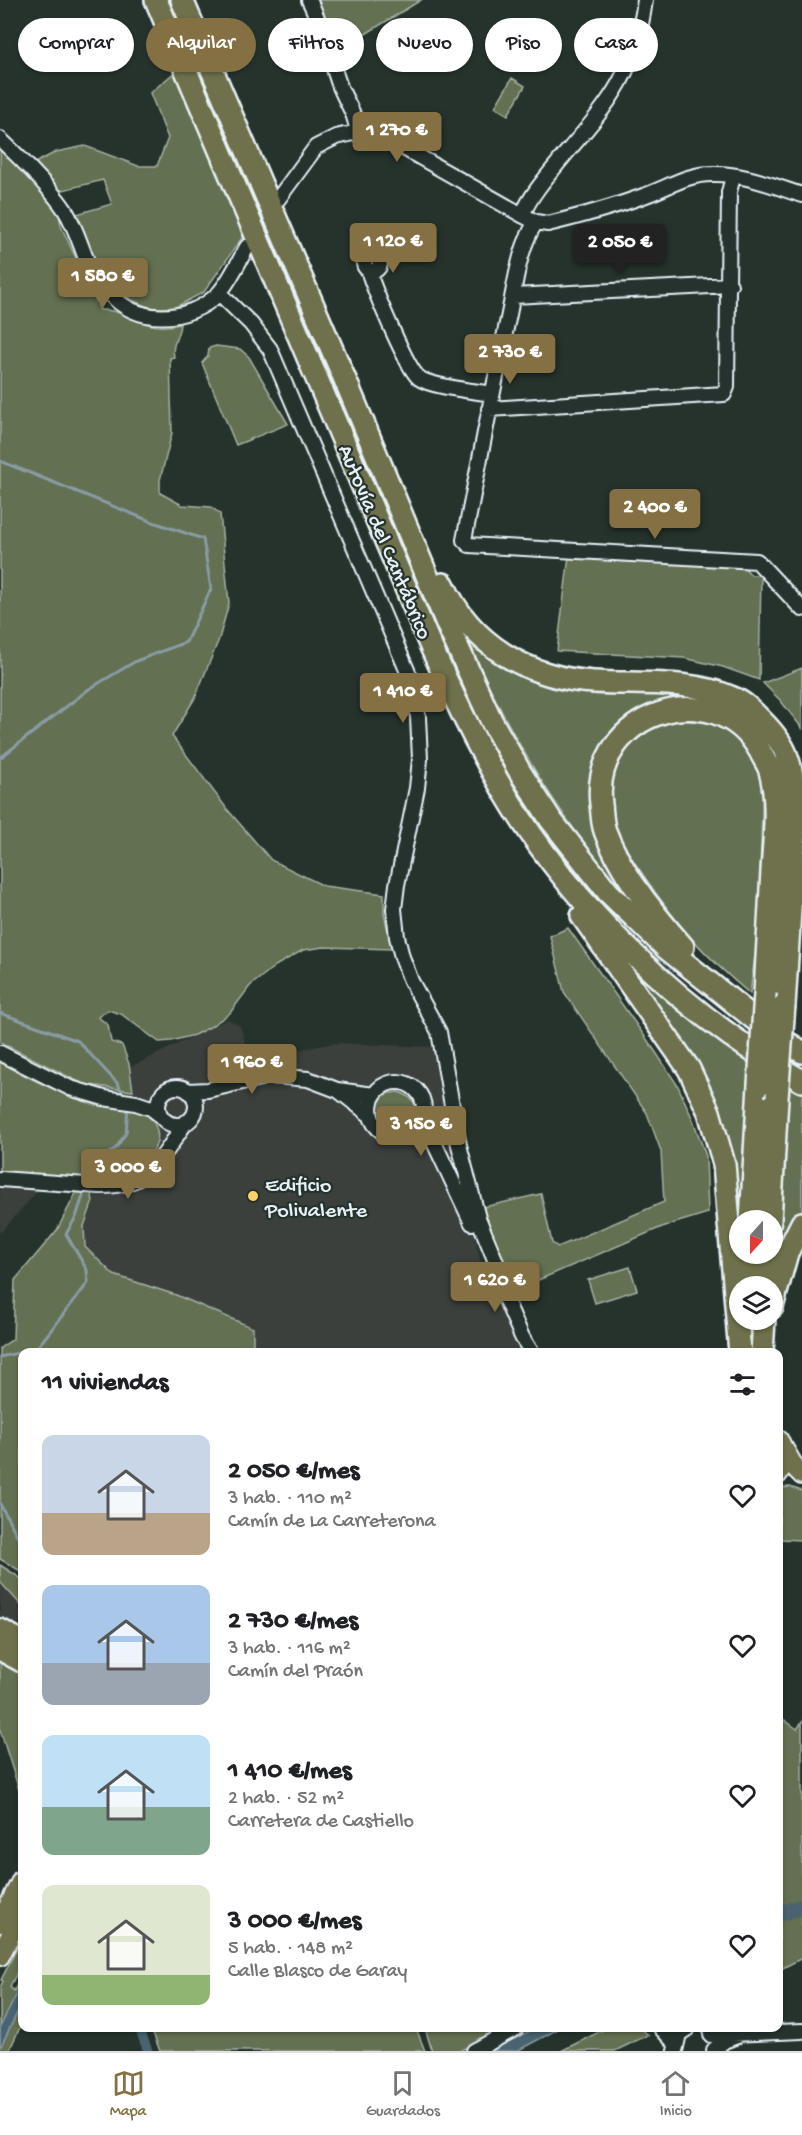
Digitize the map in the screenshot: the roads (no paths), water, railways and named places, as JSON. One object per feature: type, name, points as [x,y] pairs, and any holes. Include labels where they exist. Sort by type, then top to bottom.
[{"type":"highway","name":"Autovía del Cantábrico","points":[[156,0],[428,639],[464,720],[503,790],[573,887],[610,930],[658,978],[748,1049],[802,1081]]},
{"type":"highway","name":"Autovía del Cantábrico","points":[[182,0],[349,389],[448,627],[492,722],[520,772],[551,820],[608,892],[666,948],[772,1033],[802,1052]]},
{"type":"highway","points":[[318,321],[354,387],[450,599],[470,627],[494,650],[531,669],[562,678],[593,682],[670,684],[703,689],[734,698],[770,728],[787,756],[795,789],[795,832],[771,1210]]},
{"type":"highway","points":[[428,639],[458,723],[494,790],[688,1069],[709,1112],[724,1164],[741,1348]]},
{"type":"highway","points":[[749,1013],[697,962],[659,920],[623,866],[604,829],[599,788],[606,757],[636,723],[667,710],[702,708],[730,718],[752,738],[770,769],[776,806],[752,1210]]},
{"type":"highway","points":[[781,1276],[787,1253],[802,1223]]},
{"type":"highway","points":[[741,1348],[743,1330]]},
{"type":"highway","points":[[763,1348],[764,1330]]},
{"type":"highway","points":[[763,1348],[767,1330]]},
{"type":"highway","points":[[0,1630],[18,1640]]},
{"type":"highway","points":[[0,1649],[18,1659]]},
{"type":"main road","points":[[783,1447],[802,1475]]},
{"type":"main road","points":[[783,1481],[802,1482]]},
{"type":"main road","points":[[0,1923],[18,1887]]},
{"type":"main road","points":[[0,1956],[18,1920]]},
{"type":"street","points":[[309,0],[326,40],[339,83],[357,123],[357,132]]},
{"type":"street","points":[[522,215],[530,197],[605,106],[628,69],[641,25],[645,0]]},
{"type":"street","points":[[278,199],[316,147],[336,137],[357,132],[386,138],[522,215],[536,222],[548,224],[638,198],[686,178],[713,174],[734,177],[802,195]]},
{"type":"street","points":[[0,139],[64,208],[88,263],[109,294],[130,310],[152,317],[172,317],[200,308],[219,293],[247,247]]},
{"type":"street","points":[[489,409],[724,394],[727,387],[730,285],[729,192],[734,177]]},
{"type":"street","points":[[536,222],[523,250],[464,540],[469,545],[757,561],[802,609]]},
{"type":"street","points":[[370,271],[382,305],[414,373],[427,382],[492,394]]},
{"type":"street","points":[[513,297],[730,285]]},
{"type":"street","points":[[219,293],[251,324],[270,349],[410,677],[418,717],[420,759],[417,788],[397,885],[394,909],[397,937],[411,981],[439,1032],[457,1136],[478,1218],[496,1262],[496,1276]]},
{"type":"street","points":[[0,1053],[69,1088],[151,1108],[163,1118],[176,1124],[186,1122]]},
{"type":"street","points":[[188,1091],[208,1090],[269,1076],[308,1080],[337,1089],[374,1095]]},
{"type":"street","points":[[337,1089],[370,1115],[380,1130],[388,1135],[398,1136],[419,1125],[425,1110],[417,1090],[398,1082],[386,1085],[374,1095],[370,1115]]},
{"type":"street","points":[[0,1179],[100,1186],[130,1184],[147,1175],[195,1110],[228,1086]]},
{"type":"street","points":[[136,1103],[161,1096],[172,1087],[182,1088],[188,1091],[193,1098],[195,1110]]},
{"type":"street","points":[[161,1096],[158,1102],[167,1134],[164,1154]]},
{"type":"street","points":[[419,1125],[444,1162],[529,1348]]},
{"type":"street","points":[[462,1199],[467,1187],[466,1172]]},
{"type":"street","points":[[783,2031],[802,2031]]},
{"type":"street","points":[[474,2051],[509,2032]]},
{"type":"street","points":[[665,2032],[675,2047]]},
{"type":"street","points":[[675,2047],[679,2034],[682,2032]]},
{"type":"street","points":[[708,2032],[714,2043],[713,2051]]},
{"type":"street","points":[[713,2051],[724,2041],[751,2032]]},
{"type":"water","points":[[18,1992],[18,2011],[0,2048],[0,2027]]},
{"type":"water","points":[[528,2032],[553,2032],[517,2051],[490,2051]]},
{"type":"waterway","points":[[0,461],[150,521],[203,539],[211,589],[186,642],[136,661],[89,689],[0,758]]},
{"type":"waterway","points":[[0,1013],[78,1041],[118,1084],[125,1098]]},
{"type":"waterway","points":[[89,1181],[95,1164],[116,1148],[126,1133],[128,1106]]},
{"type":"waterway","points":[[37,1348],[88,1283],[87,1270],[66,1234],[76,1217],[85,1190]]},
{"type":"waterway","points":[[0,1357],[18,1353]]},
{"type":"waterway","points":[[0,1504],[18,1537]]},
{"type":"waterway","points":[[783,1913],[802,1907]]},
{"type":"waterway","points":[[141,2032],[148,2051]]},
{"type":"place","name":"Edificio Polivalente","points":[[253,1196]]}]
